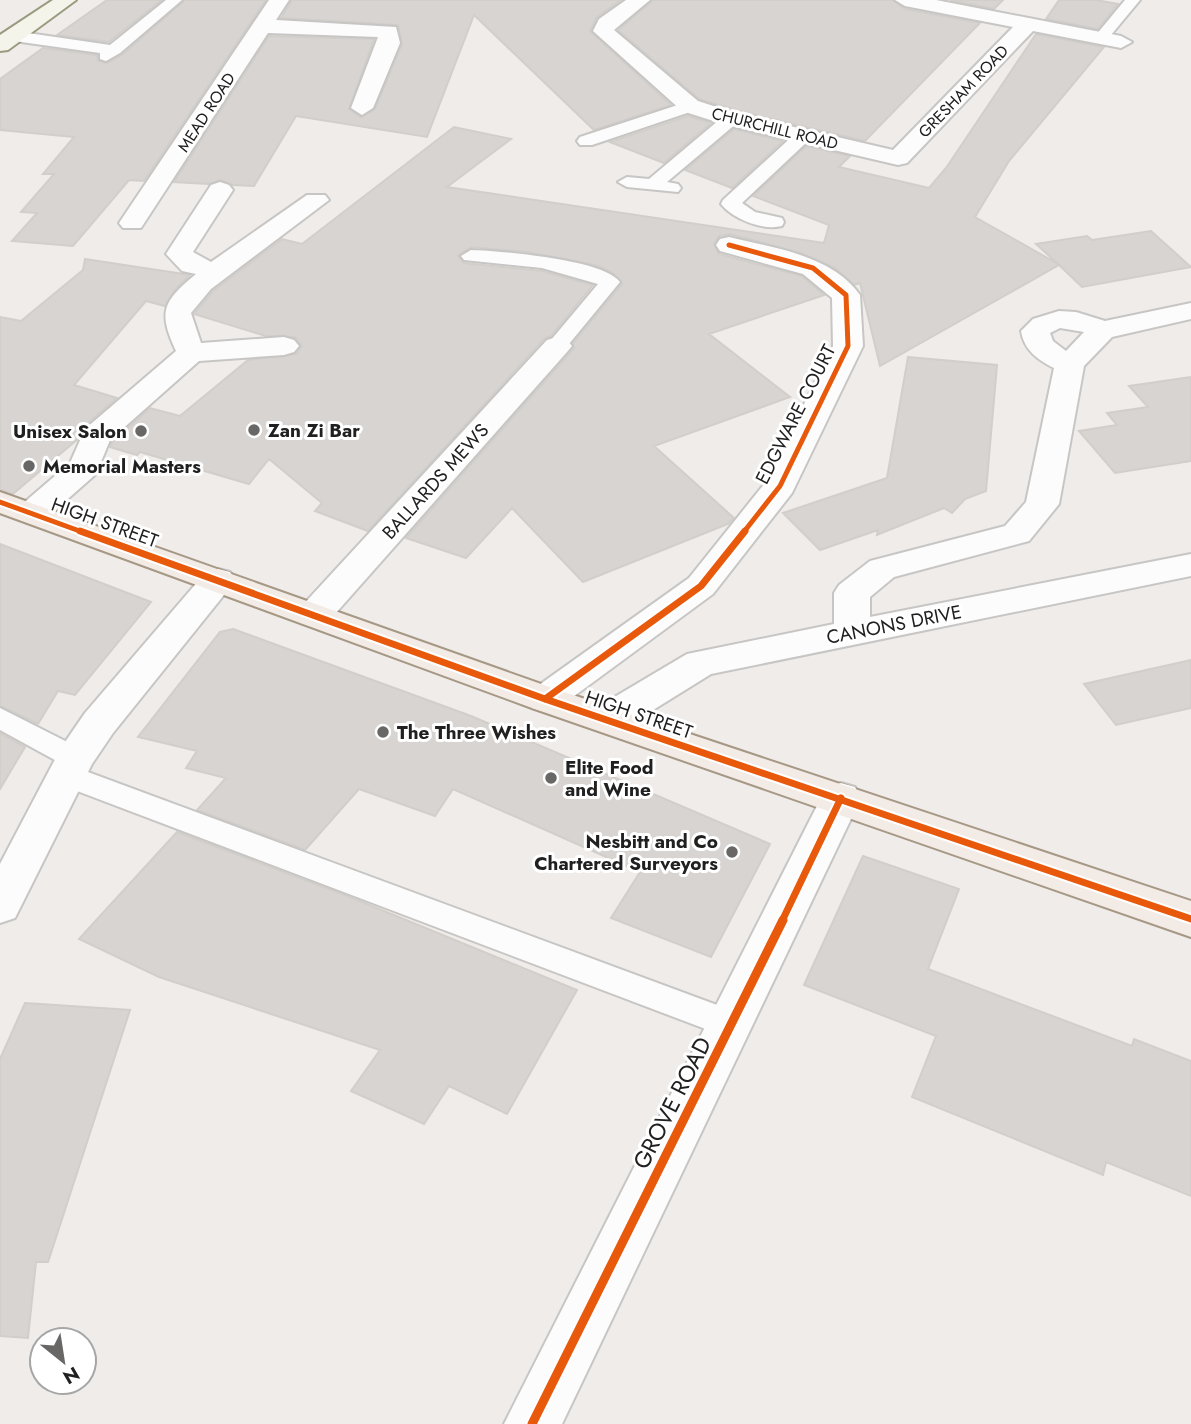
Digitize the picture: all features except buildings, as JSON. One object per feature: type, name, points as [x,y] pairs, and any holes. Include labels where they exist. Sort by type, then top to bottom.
[{"type":"main road","points":[[5,41],[66,0]]},
{"type":"main road","name":"HIGH STREET","points":[[16,507],[545,699],[610,718],[737,765],[841,798],[1191,919]]},
{"type":"street","name":"MEAD ROAD","points":[[132,223],[279,0]]},
{"type":"street","name":"CHURCHILL ROAD","points":[[640,0],[606,23],[603,31],[690,106],[731,119],[898,158]]},
{"type":"street","points":[[905,0],[1111,40]]},
{"type":"street","name":"GRESHAM ROAD","points":[[898,158],[1028,24]]},
{"type":"street","points":[[261,26],[389,31],[389,43],[362,108]]},
{"type":"street","points":[[217,271],[192,265],[179,254],[220,190]]},
{"type":"street","points":[[191,353],[177,320],[179,306],[217,271],[316,200]]},
{"type":"street","name":"EDGWARE COURT","points":[[545,699],[701,586],[779,486],[848,346],[846,295],[813,268],[729,245]]},
{"type":"street","points":[[1070,364],[1041,347],[1035,340],[1035,331],[1054,319],[1069,318],[1102,330],[1191,311]]},
{"type":"street","points":[[852,632],[852,593],[881,569],[1017,534],[1042,504],[1070,364],[1102,330]]},
{"type":"street","points":[[16,507],[85,467],[96,436],[191,353],[284,346]]},
{"type":"street","name":"BALLARDS MEWS","points":[[314,615],[557,346]]},
{"type":"street","name":"CANONS DRIVE","points":[[610,718],[701,663],[1191,565]]},
{"type":"street","points":[[0,906],[70,767],[99,723],[218,580]]},
{"type":"street","name":"GROVE ROAD","points":[[532,1424],[732,1025],[841,798]]},
{"type":"lane","points":[[5,41],[110,53],[175,0]]},
{"type":"lane","points":[[1111,40],[1133,0]]},
{"type":"lane","points":[[586,141],[690,106]]},
{"type":"lane","points":[[653,185],[731,119]]},
{"type":"lane","points":[[775,222],[749,216],[730,204],[803,136]]},
{"type":"lane","points":[[626,182],[677,188]]},
{"type":"lane","points":[[471,256],[553,263],[610,282],[557,346]]},
{"type":"lane","points":[[0,718],[70,767],[732,1025]]},
{"type":"cycle path","points":[[545,699],[701,586],[780,486],[848,346],[846,295],[813,268],[729,245]]},
{"type":"cycle path","points":[[0,502],[545,699],[1191,919]]},
{"type":"cycle path","points":[[532,1424],[732,1025],[841,798]]},
{"type":"place","name":"Zan Zi Bar","points":[[254,430]]},
{"type":"place","name":"Unisex Salon","points":[[141,431]]},
{"type":"place","name":"Memorial Masters","points":[[29,466]]},
{"type":"place","name":"The Three Wishes","points":[[383,732]]},
{"type":"place","name":"Elite Food and Wine","points":[[551,778]]},
{"type":"place","name":"Nesbitt and Co Chartered Surveyors","points":[[732,852]]}]
